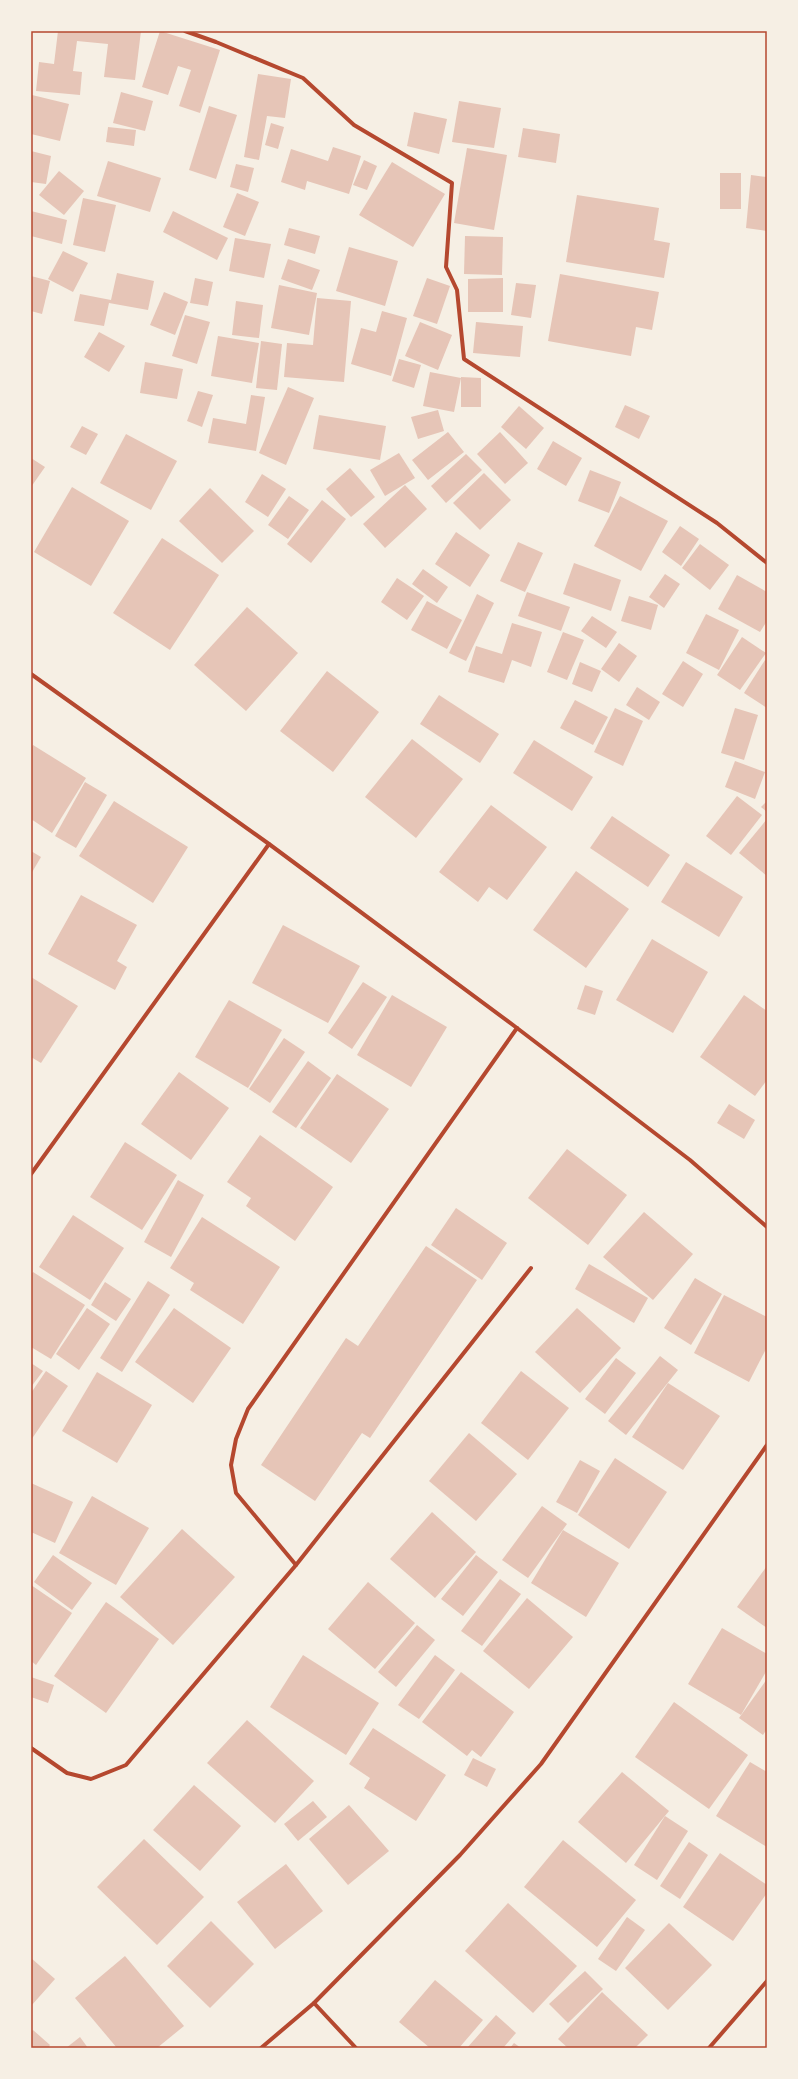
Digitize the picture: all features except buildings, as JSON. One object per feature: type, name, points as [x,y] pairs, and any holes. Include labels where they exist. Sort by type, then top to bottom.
[{"type":"street","points":[[185,31],[216,42],[303,78],[354,125],[452,183],[446,267],[457,290],[464,359],[716,522],[767,563]]},
{"type":"street","points":[[31,674],[269,844],[517,1028],[690,1160],[767,1227]]},
{"type":"street","points":[[31,1174],[269,844]]},
{"type":"street","points":[[296,1565],[236,1493],[230,1465],[236,1439],[248,1409],[517,1028]]},
{"type":"street","points":[[31,1748],[67,1773],[91,1779],[126,1765],[296,1565],[531,1268]]},
{"type":"street","points":[[261,2048],[314,2003],[460,1855],[542,1764],[767,1445]]},
{"type":"street","points":[[709,2048],[729,2027],[767,1981]]},
{"type":"street","points":[[314,2003],[356,2048]]}]
